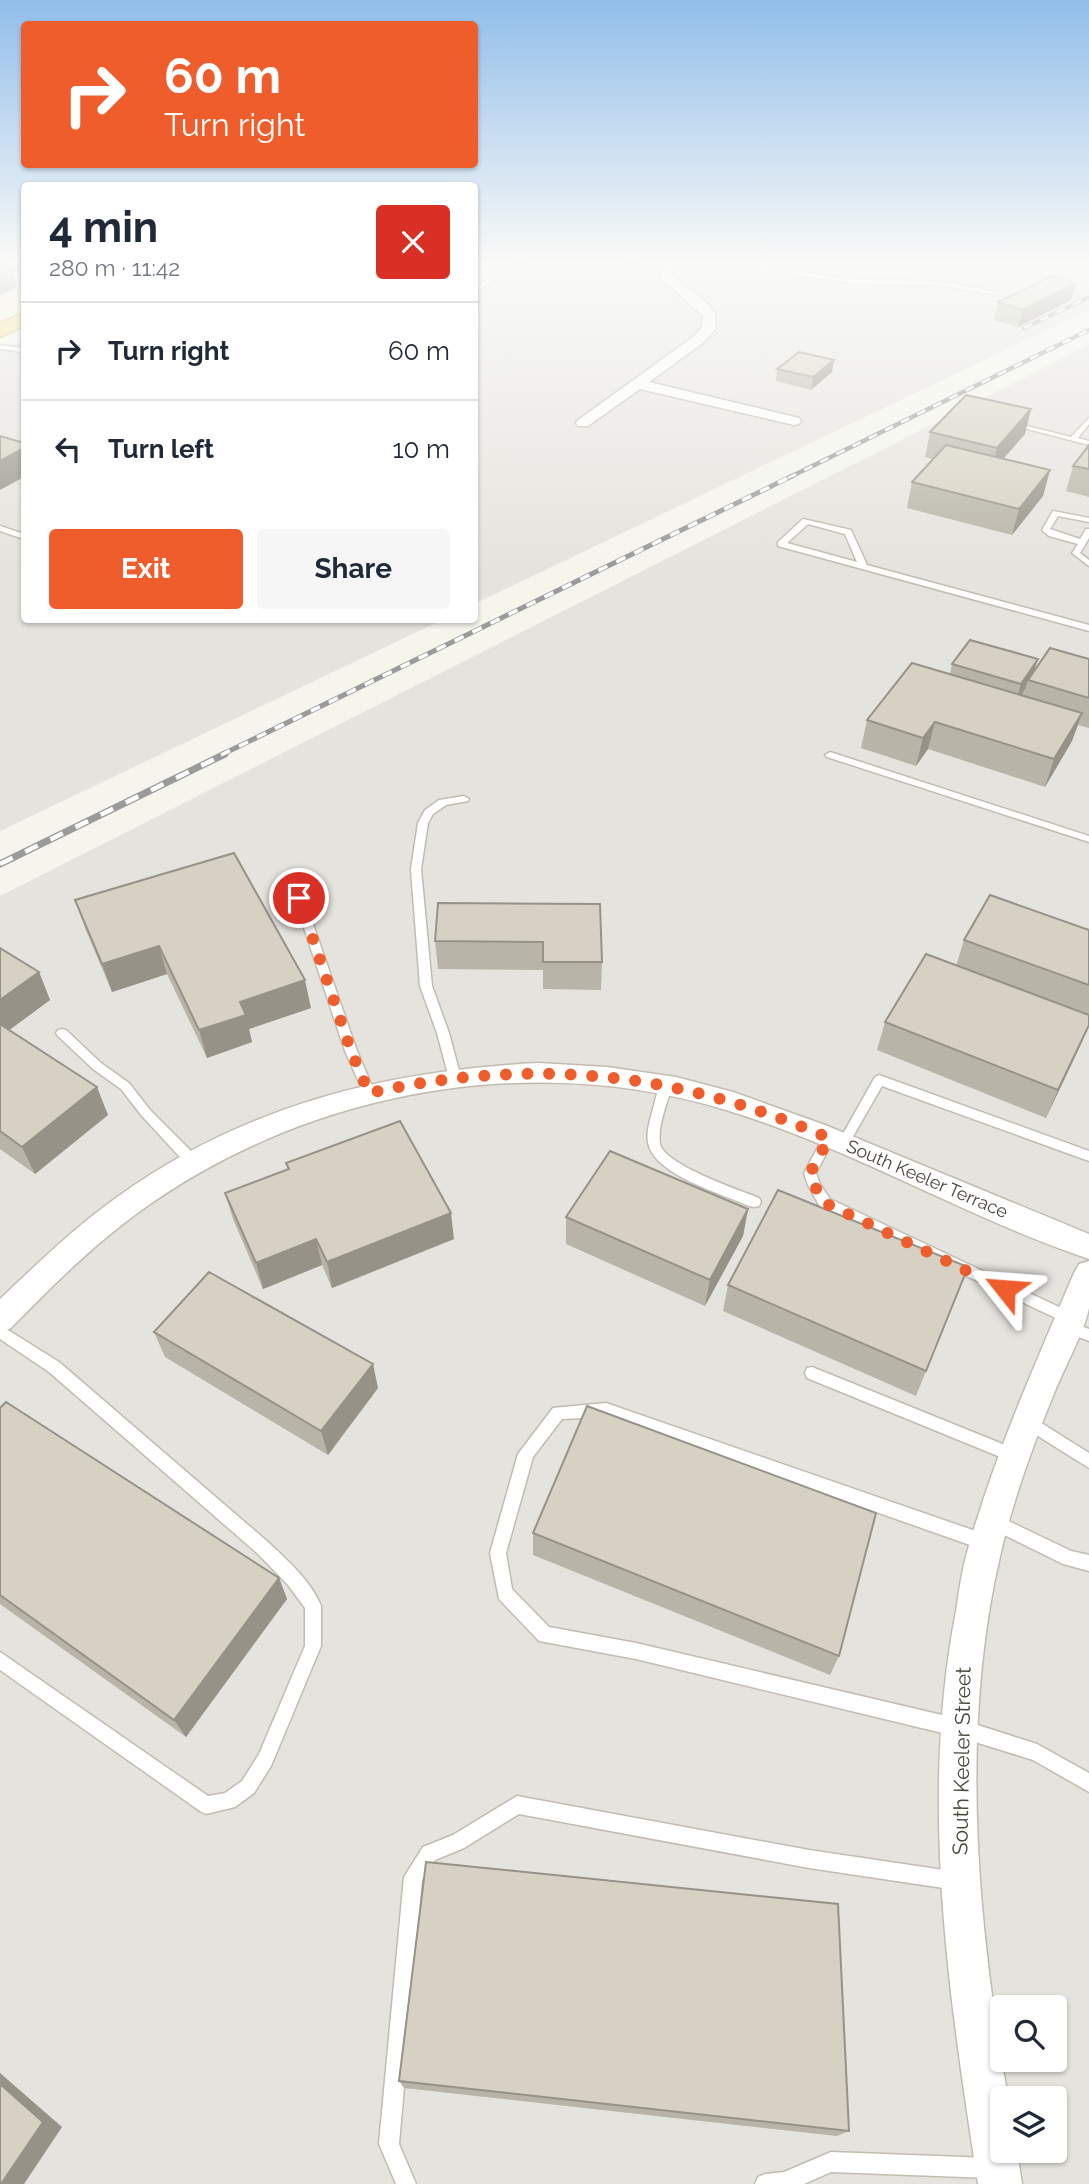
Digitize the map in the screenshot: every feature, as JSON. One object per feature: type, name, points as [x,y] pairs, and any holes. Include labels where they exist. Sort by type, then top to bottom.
[{"type":"street","points":[[583,423],[665,364]]},
{"type":"street","points":[[638,384],[794,421]]},
{"type":"street","name":"South Keeler Terrace","points":[[0,1319],[87,1236],[145,1192],[195,1164],[288,1119],[369,1093],[455,1077],[544,1072],[612,1076],[666,1086],[751,1108],[1089,1247]]},
{"type":"street","name":"South Keeler Street","points":[[998,2176],[977,2043],[960,1881],[959,1728],[965,1655],[991,1532],[1027,1420],[1075,1326],[1089,1273]]},
{"type":"lane","points":[[1073,439],[1089,420]]},
{"type":"lane","points":[[1007,423],[1089,443]]},
{"type":"lane","points":[[1081,542],[1052,534],[1046,530],[1047,525],[1056,513],[1089,520]]},
{"type":"lane","points":[[863,566],[848,532],[806,521],[780,544],[1089,628]]},
{"type":"lane","points":[[0,528],[21,536]]},
{"type":"lane","points":[[1089,531],[1076,553],[1089,564]]},
{"type":"lane","points":[[830,755],[1089,839]]},
{"type":"lane","points":[[455,1077],[426,986],[416,869],[423,823],[429,812],[443,802],[464,799]]},
{"type":"lane","points":[[299,898],[351,1051],[369,1093]]},
{"type":"lane","points":[[62,1033],[97,1066],[125,1086],[146,1113],[195,1164]]},
{"type":"lane","points":[[1075,1326],[825,1203],[810,1173],[879,1080],[1089,1156]]},
{"type":"lane","points":[[666,1086],[654,1143],[659,1157],[677,1168],[754,1202]]},
{"type":"lane","points":[[0,1331],[54,1367],[294,1578],[313,1606],[313,1646],[265,1760],[248,1787],[229,1801],[206,1805],[0,1660]]},
{"type":"lane","points":[[812,1373],[1016,1456]]},
{"type":"lane","points":[[1089,1563],[606,1410],[558,1413],[526,1454],[498,1553],[505,1593],[545,1635],[649,1654],[959,1728],[1037,1753],[1089,1783]]},
{"type":"lane","points":[[1027,1420],[1089,1461]]},
{"type":"lane","points":[[406,2184],[389,2144],[414,1877],[429,1853],[458,1842],[517,1805],[809,1859],[960,1881]]},
{"type":"lane","points":[[765,2184],[784,2182],[831,2162],[998,2176]]},
{"type":"shaded area","points":[[0,364],[21,364],[21,623],[436,623],[0,831]]},
{"type":"shaded area","points":[[478,364],[976,364],[478,602]]},
{"type":"shaded area","points":[[1052,364],[1089,364],[1089,2184],[0,2184],[0,896]]},
{"type":"building","points":[[784,364],[829,364],[813,377],[777,369]]},
{"type":"building","points":[[966,395],[1031,409],[997,448],[930,432]]},
{"type":"building","points":[[0,436],[21,442],[21,450],[0,461]]},
{"type":"building","points":[[946,445],[1050,470],[1019,509],[912,482]]},
{"type":"building","points":[[1089,445],[1089,469],[1073,466]]},
{"type":"building","points":[[970,640],[1038,659],[1021,684],[952,664]]},
{"type":"building","points":[[1050,648],[1089,659],[1089,698],[1028,680]]},
{"type":"building","points":[[912,663],[1082,713],[1054,759],[935,722],[923,738],[867,720]]},
{"type":"building","points":[[234,853],[305,980],[240,1002],[246,1015],[199,1030],[159,946],[102,964],[75,900]]},
{"type":"building","points":[[990,895],[1089,930],[1089,985],[964,940]]},
{"type":"building","points":[[438,903],[600,904],[602,962],[543,962],[543,942],[435,941]]},
{"type":"building","points":[[0,948],[39,972],[0,1000]]},
{"type":"building","points":[[926,954],[1089,1015],[1089,1025],[1058,1090],[885,1022]]},
{"type":"building","points":[[0,1024],[97,1087],[22,1147],[0,1131]]},
{"type":"building","points":[[400,1121],[451,1213],[327,1262],[316,1239],[256,1263],[225,1193],[289,1169],[286,1163]]},
{"type":"building","points":[[610,1151],[748,1209],[710,1280],[566,1217]]},
{"type":"building","points":[[778,1190],[968,1267],[926,1371],[728,1285]]},
{"type":"building","points":[[209,1272],[373,1364],[321,1431],[154,1332]]},
{"type":"building","points":[[6,1402],[279,1578],[174,1720],[0,1595],[0,1408]]},
{"type":"building","points":[[587,1406],[876,1513],[839,1656],[533,1533]]},
{"type":"building","points":[[426,1862],[838,1904],[849,2131],[399,2081]]},
{"type":"building","points":[[0,2084],[43,2122],[1,2184],[0,2184]]},
{"type":"railway","points":[[788,478],[1020,364]]},
{"type":"railway","points":[[221,755],[792,476]]},
{"type":"railway","points":[[0,864],[225,754]]},
{"type":"route","points":[[299,898],[351,1051],[369,1093],[413,1083],[474,1075],[544,1072],[612,1076],[678,1088],[751,1108],[829,1138],[810,1173],[825,1203],[850,1217],[962,1266],[1005,1289]]}]
